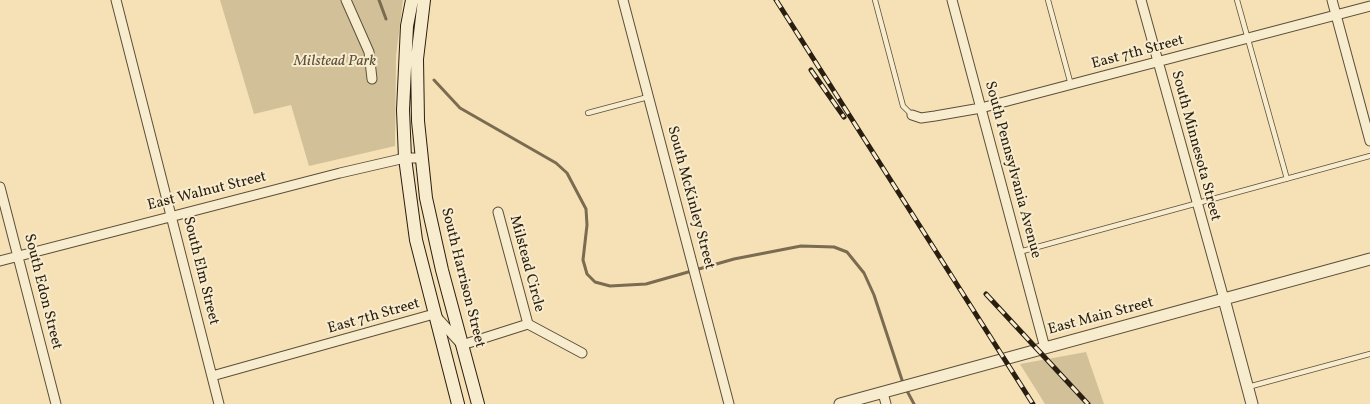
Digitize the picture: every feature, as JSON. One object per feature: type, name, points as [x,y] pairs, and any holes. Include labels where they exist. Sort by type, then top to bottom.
[{"type":"main road","points":[[412,0],[406,36],[403,110],[405,158],[416,240],[458,404]]},
{"type":"main road","name":"South Harrison Street","points":[[424,0],[417,59],[418,121],[428,207],[442,270],[478,404]]},
{"type":"street","name":"South Elm Street","points":[[116,0],[219,404]]},
{"type":"street","points":[[346,0],[369,52],[372,79]]},
{"type":"street","name":"South McKinley Street","points":[[623,0],[729,404]]},
{"type":"street","name":"South Pennsylvania Avenue","points":[[952,0],[1045,348]]},
{"type":"street","name":"South Minnesota Street","points":[[1141,0],[1224,299]]},
{"type":"street","points":[[1332,0],[1370,140]]},
{"type":"street","name":"East 7th Street","points":[[912,116],[935,116],[981,108],[1370,6]]},
{"type":"street","name":"East Walnut Street","points":[[0,261],[172,215],[405,158],[422,158]]},
{"type":"street","name":"South Edon Street","points":[[0,187],[56,404]]},
{"type":"street","name":"Milstead Circle","points":[[498,212],[528,324]]},
{"type":"street","name":"East Main Street","points":[[840,404],[885,396],[927,380],[1370,259]]},
{"type":"street","points":[[1224,299],[1252,404]]},
{"type":"street","name":"East 7th Street","points":[[212,376],[434,314],[462,345]]},
{"type":"street","points":[[462,345],[528,324],[582,353]]},
{"type":"lane","points":[[875,0],[903,106],[912,116]]},
{"type":"lane","points":[[1048,0],[1071,85]]},
{"type":"lane","points":[[1237,0],[1288,179]]},
{"type":"lane","points":[[588,113],[648,97]]},
{"type":"lane","points":[[1019,252],[1370,156]]},
{"type":"lane","points":[[1247,387],[1370,354]]},
{"type":"green space","name":"Milstead Park","points":[[220,0],[403,0],[396,56],[395,146],[309,166],[291,105],[254,114]]},
{"type":"green space","points":[[1086,352],[1104,404],[1045,404],[1020,364]]},
{"type":"waterway","points":[[379,0],[386,19]]},
{"type":"waterway","points":[[434,80],[460,108],[556,163],[567,173],[586,209],[587,225],[583,260],[587,274],[595,282],[610,286],[646,284],[734,259],[801,246],[834,247],[847,252],[864,273],[874,295],[903,383]]},
{"type":"waterway","points":[[906,389],[914,404]]},
{"type":"railway","points":[[776,0],[1033,404]]},
{"type":"railway","points":[[811,70],[844,117]]},
{"type":"railway","points":[[986,294],[1088,404]]}]
